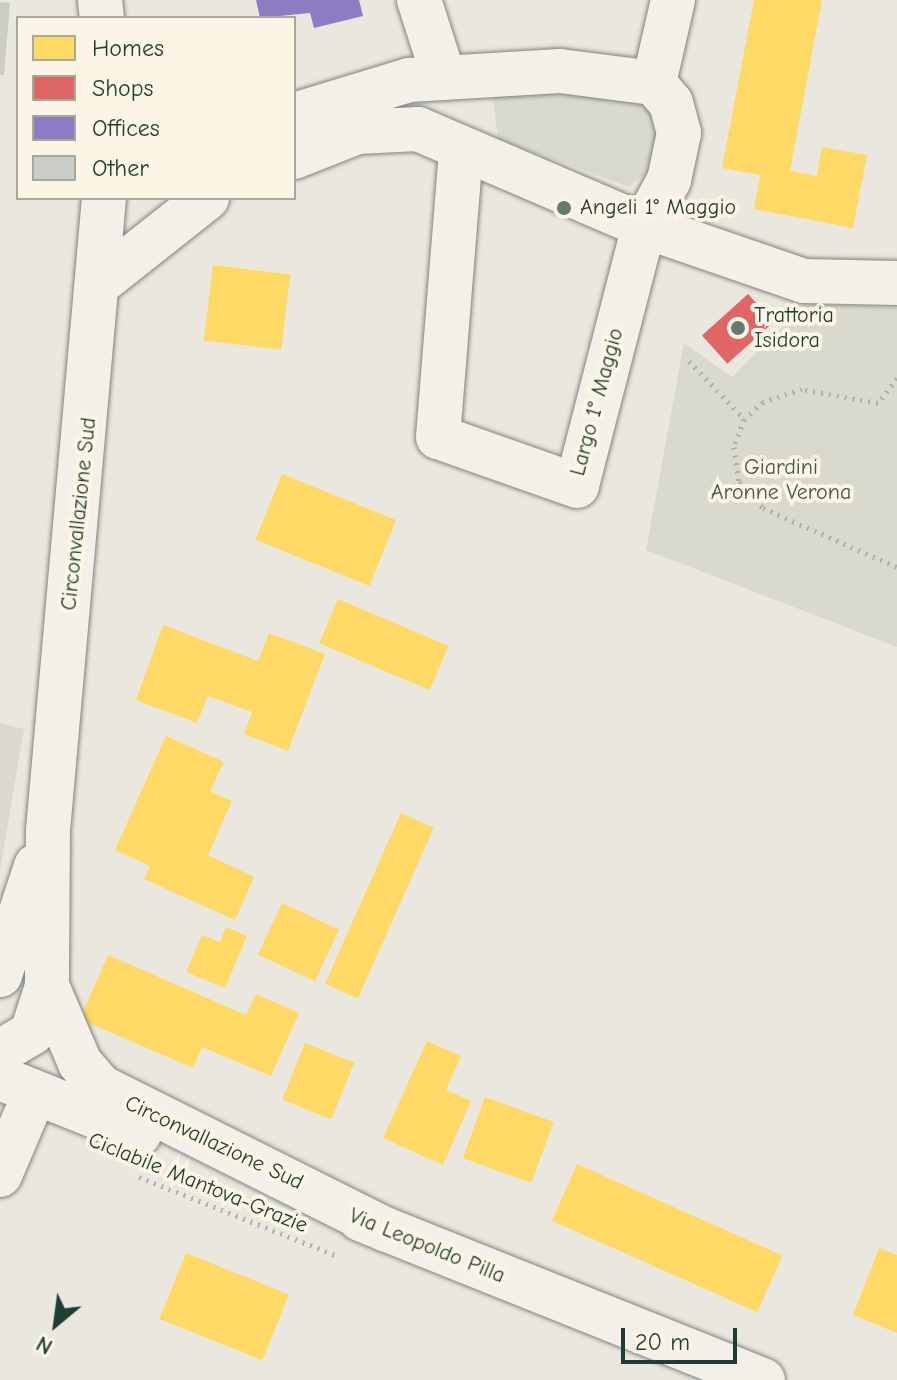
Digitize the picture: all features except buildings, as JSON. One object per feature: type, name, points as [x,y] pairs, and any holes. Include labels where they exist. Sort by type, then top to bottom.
[{"type":"main road","points":[[419,0],[444,78]]},
{"type":"main road","points":[[296,114],[409,80],[560,71],[654,83],[673,0]]},
{"type":"main road","name":"Largo 1° Maggio","points":[[461,151],[438,437],[577,486],[644,226],[669,180],[679,133],[671,103],[654,83]]},
{"type":"main road","points":[[296,156],[357,132],[418,129],[461,151],[644,226],[804,281],[897,283]]},
{"type":"main road","name":"Circonvallazione Sud","points":[[0,1052],[32,1033],[47,986],[48,830],[102,281],[104,200]]},
{"type":"main road","points":[[102,281],[204,200]]},
{"type":"main road","name":"Circonvallazione Sud","points":[[0,975],[48,830]]},
{"type":"main road","name":"Circonvallazione Sud","points":[[47,986],[80,1063],[101,1087],[387,1230]]},
{"type":"main road","points":[[0,1175],[17,1086]]},
{"type":"main road","name":"Via Leopoldo Pilla","points":[[17,1086],[763,1380]]},
{"type":"path","points":[[689,361],[744,419]]},
{"type":"path","points":[[897,378],[878,403],[802,389],[763,402],[744,419],[734,447],[739,482],[763,508],[897,567]]},
{"type":"path","name":"Ciclabile Mantova-Grazie","points":[[128,1173],[346,1259]]},
{"type":"shaded area","points":[[0,723],[24,729],[0,871]]},
{"type":"green space","points":[[502,92],[637,93],[658,118],[654,166],[629,187],[498,139],[493,98]]},
{"type":"green space","name":"Giardini Aronne Verona","points":[[806,303],[897,308],[897,647],[646,550],[684,343],[732,377]]},
{"type":"place","name":"Angeli 1° Maggio","points":[[564,208]]},
{"type":"place","name":"Trattoria Isidora","points":[[738,328]]}]
